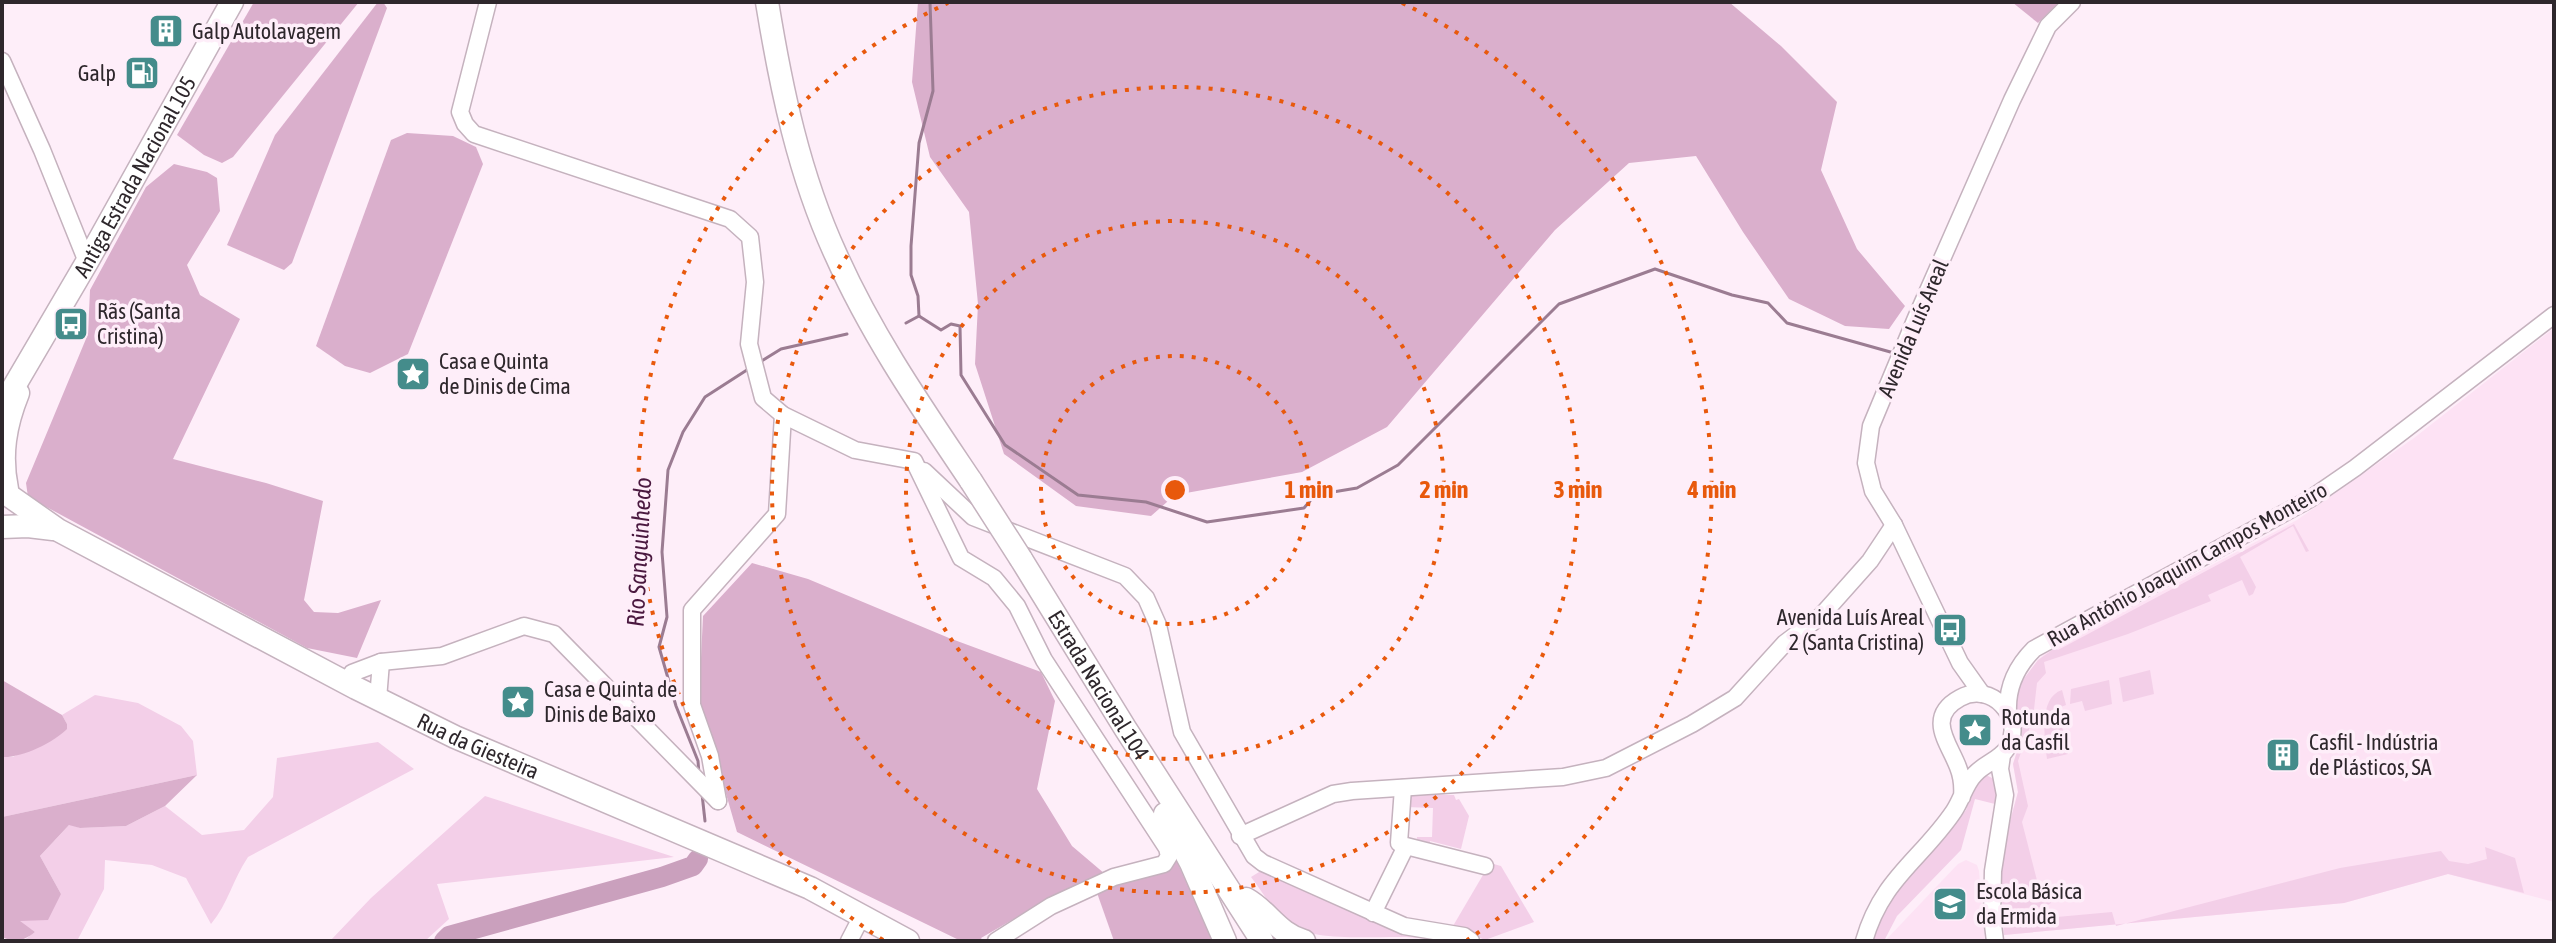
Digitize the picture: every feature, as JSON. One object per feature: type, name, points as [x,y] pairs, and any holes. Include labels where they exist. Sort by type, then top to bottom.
[{"type":"main road","name":"Antiga Estrada Nacional 105","points":[[2,407],[232,2]]},
{"type":"main road","points":[[767,2],[793,134],[835,254],[857,300],[899,372],[1064,626]]},
{"type":"main road","name":"Antiga Estrada Nacional 105","points":[[6,491],[2,469],[3,442],[15,399],[35,351]]},
{"type":"main road","points":[[2,527],[12,513],[6,491]]},
{"type":"main road","name":"Rua da Giesteira","points":[[6,491],[58,530],[378,699],[455,737],[810,888],[908,941]]},
{"type":"main road","points":[[2,527],[58,530]]},
{"type":"main road","name":"Estrada Nacional 104","points":[[1064,626],[1125,728],[1262,941]]},
{"type":"main road","name":"Estrada Nacional 104","points":[[1064,626],[1127,717],[1272,941]]},
{"type":"main road","points":[[1125,728],[1123,735],[1191,863],[1225,941]]},
{"type":"main road","points":[[1246,899],[1273,924],[1293,938],[1304,941]]},
{"type":"street","points":[[488,2],[460,112],[474,134],[730,219],[750,237],[755,282],[749,344],[763,398],[783,415],[855,450],[914,461],[973,517],[1125,576],[1146,598],[1158,625],[1182,732],[1254,856],[1263,863],[1404,926],[1464,936],[1471,941]]},
{"type":"street","name":"Avenida Luís Areal","points":[[1984,694],[1960,663],[1894,525],[1873,491],[1866,463],[1871,426],[1916,318],[2042,38],[2048,26],[2072,2]]},
{"type":"street","points":[[2,61],[8,93],[87,262]]},
{"type":"street","name":"Rua António Joaquim Campos Monteiro","points":[[2008,711],[2008,690],[2016,673],[2028,655],[2041,644],[2310,499],[2554,315]]},
{"type":"street","points":[[347,683],[352,673],[381,662],[442,656],[524,626],[554,634],[718,801],[710,756],[692,705],[692,610],[777,514],[783,415]]},
{"type":"street","points":[[914,461],[961,558],[994,578],[1017,606],[1044,660],[1167,848],[1169,856],[1157,868],[1114,877],[1051,906],[996,941]]},
{"type":"street","points":[[1240,836],[1333,794],[1577,774],[1606,768],[1735,698],[1785,643],[1821,616],[1870,561],[1894,525]]},
{"type":"street","points":[[378,699],[381,662]]},
{"type":"street","points":[[1960,663],[1961,679],[1941,728],[1960,772],[1962,797]]},
{"type":"street","name":"Rua António Joaquim Campos Monteiro","points":[[1984,694],[2016,673]]},
{"type":"street","points":[[1864,941],[1880,901],[1890,886],[1954,811],[1974,775],[2009,745],[2012,722],[2008,711],[1994,698],[1984,694],[1964,696],[1949,707]]},
{"type":"street","points":[[1948,750],[1966,763],[1994,759]]},
{"type":"street","points":[[1994,759],[2000,769],[2005,795],[1993,871],[1995,941]]},
{"type":"street","points":[[1373,913],[1398,843],[1403,788]]},
{"type":"street","points":[[1398,843],[1485,866]]},
{"type":"street","points":[[849,941],[863,914]]},
{"type":"shaded area","points":[[254,2],[359,2],[233,157],[222,163],[204,155],[177,135]]},
{"type":"shaded area","points":[[378,2],[383,2],[387,8],[292,263],[284,270],[227,245],[275,135]]},
{"type":"shaded area","points":[[918,2],[1729,2],[1781,46],[1837,102],[1821,170],[1857,249],[1905,306],[1889,329],[1845,326],[1789,299],[1696,156],[1629,163],[1555,230],[1387,427],[1302,472],[1175,495],[1151,516],[1076,506],[1004,454],[975,364],[978,304],[969,212],[930,157],[912,82]]},
{"type":"shaded area","points":[[2012,2],[2059,2],[2038,23]]},
{"type":"shaded area","points":[[407,133],[453,136],[476,147],[483,164],[408,354],[370,373],[345,366],[316,346],[391,140]]},
{"type":"shaded area","points":[[174,164],[207,172],[217,178],[220,211],[187,265],[200,295],[240,319],[173,459],[323,501],[304,600],[314,612],[338,613],[381,600],[357,658],[307,648],[28,497],[26,483],[88,334],[90,290],[146,187]]},
{"type":"shaded area","points":[[2554,328],[2554,902],[2448,874],[2344,903],[2004,935],[1997,869],[2018,792],[2013,764],[2022,736],[2014,698],[2038,660],[2045,653],[2297,520],[2414,438]]},
{"type":"shaded area","points":[[2294,524],[2309,551],[2306,552],[2293,526],[2240,557],[2256,587],[2253,594],[2249,596],[2242,580],[2208,595],[2211,601],[2128,634],[2044,662],[2046,673],[2037,683],[2033,718],[2018,761],[2028,806],[2022,822],[2042,900],[2051,898],[2051,903],[2044,907],[2003,909],[1997,869],[2018,792],[2013,764],[2022,736],[2014,698],[2038,660],[2055,648],[2058,650]]},
{"type":"shaded area","points":[[752,563],[808,579],[949,638],[1041,672],[1055,701],[1037,789],[1072,846],[1105,874],[1058,893],[981,938],[983,941],[961,941],[737,832],[699,700],[703,616]]},
{"type":"shaded area","points":[[2150,670],[2154,694],[2123,702],[2119,678]]},
{"type":"shaded area","points":[[2,680],[62,715],[67,729],[37,749],[2,757]]},
{"type":"shaded area","points":[[2109,680],[2112,704],[2085,711],[2082,701],[2070,704],[2071,689]]},
{"type":"shaded area","points":[[2062,690],[2066,705],[2058,708],[2068,754],[2047,759],[2046,710],[2054,694]]},
{"type":"shaded area","points":[[95,695],[138,703],[181,726],[193,741],[197,775],[2,817],[2,757],[13,757],[67,724],[62,715]]},
{"type":"shaded area","points":[[378,742],[414,769],[248,857],[211,924],[186,878],[152,865],[105,860],[104,889],[77,941],[23,941],[35,932],[18,921],[61,894],[40,856],[70,824],[80,828],[126,826],[165,806],[202,835],[244,830],[273,797],[277,758]]},
{"type":"shaded area","points":[[197,775],[165,806],[126,826],[80,828],[69,825],[40,856],[61,894],[48,920],[20,921],[35,932],[23,939],[2,937],[2,817]]},
{"type":"shaded area","points":[[1986,775],[1994,779],[1999,805],[1975,799],[1961,850],[1897,916],[1884,941],[1872,941],[1884,912],[1903,882],[1944,839],[1966,810],[1975,779]]},
{"type":"shaded area","points":[[1407,794],[1454,795],[1456,800],[1459,799],[1469,816],[1461,849],[1430,841],[1430,847],[1416,845],[1417,837],[1432,837],[1433,808],[1406,807]]},
{"type":"shaded area","points":[[485,796],[674,857],[437,884],[449,919],[425,941],[330,941],[371,898]]},
{"type":"shaded area","points":[[2485,847],[2515,858],[2524,893],[2448,874],[2344,903],[2125,924],[2340,868],[2441,851],[2449,861],[2468,864],[2487,859]]},
{"type":"shaded area","points":[[1176,859],[1212,941],[1114,941],[1096,890]]},
{"type":"shaded area","name":"Escola Básica da Ermida","points":[[1966,860],[1977,865],[1979,871],[1985,941],[1885,941],[1958,864]]},
{"type":"shaded area","points":[[1490,863],[1501,866],[1534,922],[1485,940],[1453,926]]},
{"type":"shaded area","points":[[1264,869],[1461,941],[1326,936],[1296,929],[1280,917],[1251,877]]},
{"type":"shaded area","points":[[2112,912],[2116,924],[2004,935],[2003,922]]},
{"type":"waterway","name":"Rio Sanguinhedo","points":[[906,323],[919,316],[918,296],[911,275],[911,246],[919,143],[933,91],[930,2]]},
{"type":"waterway","points":[[919,316],[941,330],[951,324],[960,326],[961,375],[1005,445],[1078,495],[1146,502],[1207,522],[1304,508],[1315,495],[1357,488],[1398,465],[1559,304],[1655,269],[1732,295],[1768,303],[1787,323],[1894,353]]},
{"type":"waterway","name":"Rio Sanguinhedo","points":[[760,362],[781,349],[847,334]]},
{"type":"waterway","name":"Rio Sanguinhedo","points":[[699,774],[698,761],[676,706],[659,647],[667,617],[662,552],[668,470],[683,432],[705,397],[750,368]]},
{"type":"waterway","name":"Rio Sanguinhedo","points":[[702,794],[705,821]]},
{"type":"waterway","name":"Rio Sanguinhedo","points":[[444,941],[449,936],[662,877],[693,866],[698,859]]},
{"type":"place","name":"Galp Autolavagem","points":[[166,31]]},
{"type":"place","name":"Galp","points":[[142,73]]},
{"type":"place","name":"Rãs (Santa Cristina)","points":[[71,324]]},
{"type":"place","name":"Casa e Quinta de Dinis de Cima","points":[[413,374]]},
{"type":"place","name":"Avenida Luís Areal 2 (Santa Cristina)","points":[[1950,630]]},
{"type":"place","name":"Casa e Quinta de Dinis de Baixo","points":[[518,702]]},
{"type":"place","name":"Rotunda da Casfil","points":[[1975,730]]},
{"type":"place","name":"Casfil - Indústria de Plásticos, SA","points":[[2283,755]]},
{"type":"place","name":"Escola Básica da Ermida","points":[[1950,904]]}]
